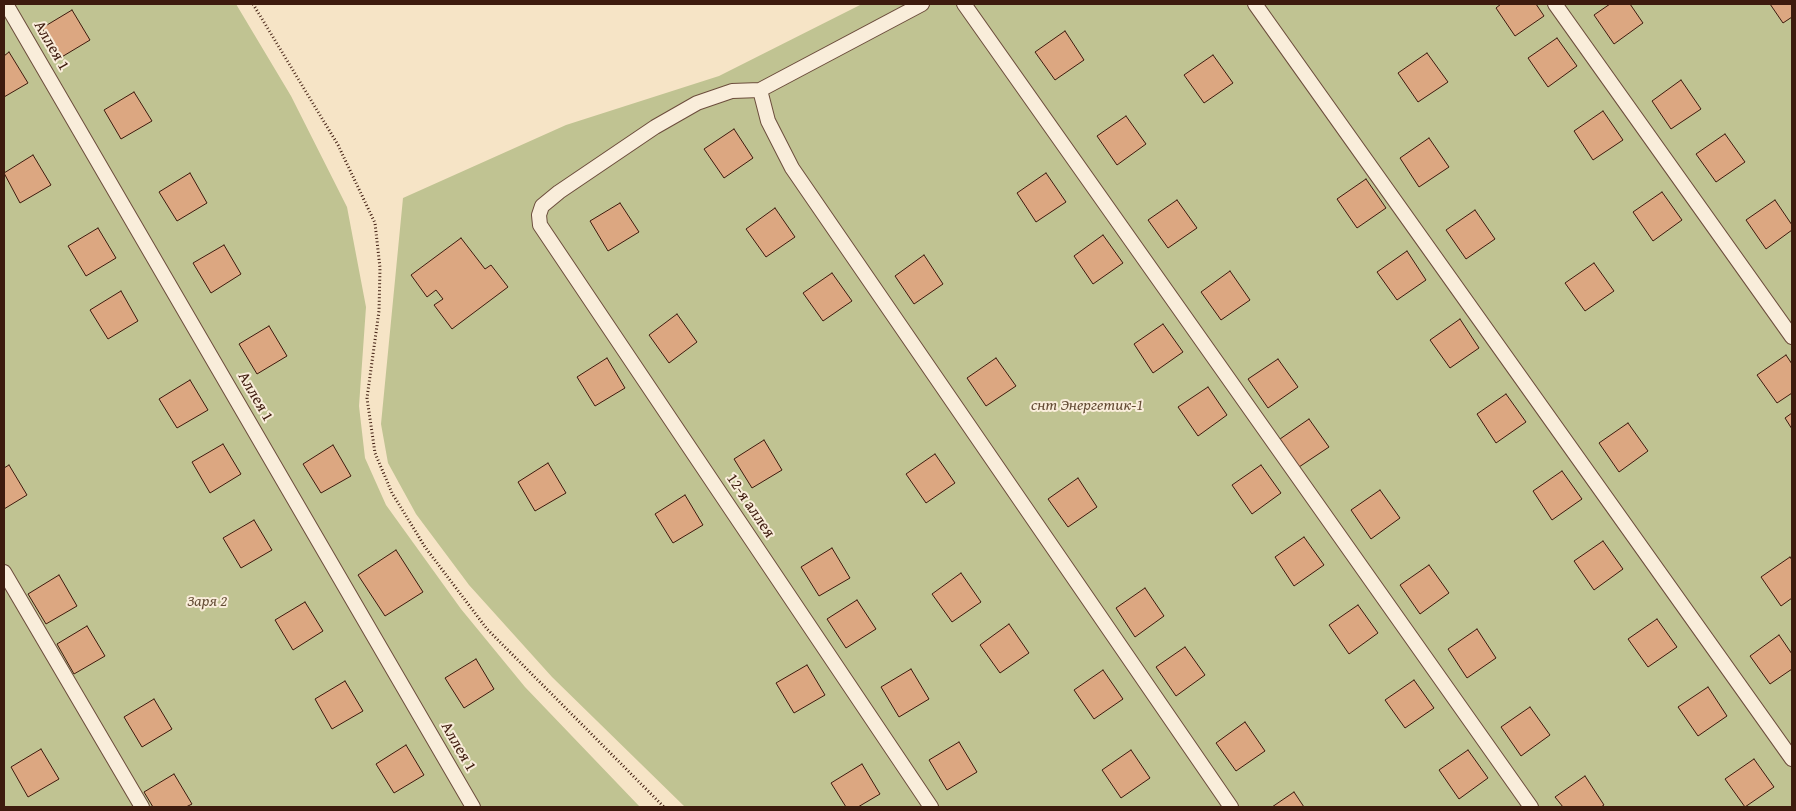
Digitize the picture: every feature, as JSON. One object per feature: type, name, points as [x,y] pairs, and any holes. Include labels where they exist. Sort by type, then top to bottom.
[{"type":"lane","name":"Аллея 1","points":[[6,4],[473,807]]},
{"type":"lane","points":[[922,4],[760,90],[768,121],[792,168],[1231,807]]},
{"type":"lane","points":[[964,4],[1531,807]]},
{"type":"lane","points":[[1255,4],[1792,759]]},
{"type":"lane","points":[[1555,4],[1792,337]]},
{"type":"lane","name":"12-я аллея","points":[[760,90],[732,91],[697,102],[655,127],[559,192],[542,206],[539,215],[540,225],[931,807]]},
{"type":"lane","points":[[4,572],[142,807]]},
{"type":"path","points":[[253,4],[338,145],[375,223],[380,268],[379,311],[367,398],[375,453],[392,493],[425,547],[487,629],[664,807]]},
{"type":"green space","name":"Заря 2","points":[[4,4],[236,4],[291,96],[347,207],[366,307],[359,406],[365,458],[386,505],[461,609],[525,687],[640,807],[4,807]]},
{"type":"green space","name":"снт Энергетик-1","points":[[862,4],[1792,4],[1792,807],[685,807],[552,677],[469,585],[416,514],[388,463],[381,424],[403,198],[566,125],[719,76]]},
{"type":"building","points":[[1501,4],[1536,4],[1544,16],[1515,36],[1496,8]]},
{"type":"building","points":[[1610,4],[1630,4],[1643,23],[1614,44],[1594,15]]},
{"type":"building","points":[[1770,4],[1792,4],[1792,17],[1783,23]]},
{"type":"building","points":[[72,10],[90,40],[60,58],[42,28]]},
{"type":"building","points":[[1065,31],[1084,60],[1055,80],[1035,52]]},
{"type":"building","points":[[1557,38],[1577,66],[1548,87],[1528,58]]},
{"type":"building","points":[[9,52],[28,83],[4,97],[4,56]]},
{"type":"building","points":[[1427,53],[1448,82],[1418,102],[1398,73]]},
{"type":"building","points":[[1213,55],[1233,83],[1204,103],[1184,75]]},
{"type":"building","points":[[1681,80],[1701,109],[1671,129],[1652,101]]},
{"type":"building","points":[[134,92],[152,121],[121,139],[104,110]]},
{"type":"building","points":[[1603,111],[1623,140],[1593,160],[1574,131]]},
{"type":"building","points":[[1126,116],[1146,144],[1117,165],[1097,136]]},
{"type":"building","points":[[734,129],[753,158],[724,178],[704,149]]},
{"type":"building","points":[[1725,134],[1745,162],[1716,182],[1696,154]]},
{"type":"building","points":[[1429,138],[1449,167],[1419,187],[1400,158]]},
{"type":"building","points":[[33,155],[51,185],[20,203],[4,173]]},
{"type":"building","points":[[190,173],[207,203],[177,221],[159,192]]},
{"type":"building","points":[[1046,173],[1066,202],[1036,222],[1017,193]]},
{"type":"building","points":[[1366,179],[1386,208],[1357,228],[1337,199]]},
{"type":"building","points":[[1662,192],[1682,220],[1653,241],[1633,212]]},
{"type":"building","points":[[1177,200],[1197,228],[1168,248],[1148,220]]},
{"type":"building","points":[[1775,200],[1792,225],[1792,230],[1766,249],[1746,220]]},
{"type":"building","points":[[620,203],[639,232],[608,251],[590,221]]},
{"type":"building","points":[[775,208],[795,237],[766,257],[746,229]]},
{"type":"building","points":[[1475,210],[1495,239],[1466,259],[1446,230]]},
{"type":"building","points":[[98,228],[116,258],[86,276],[68,246]]},
{"type":"building","points":[[1103,235],[1123,263],[1093,284],[1074,256]]},
{"type":"building","points":[[461,238],[485,269],[491,265],[508,287],[452,329],[434,305],[443,299],[436,290],[427,297],[411,275]]},
{"type":"building","points":[[224,245],[241,274],[211,293],[193,263]]},
{"type":"building","points":[[1407,251],[1426,280],[1397,300],[1377,272]]},
{"type":"building","points":[[924,255],[943,284],[914,304],[895,276]]},
{"type":"building","points":[[1594,263],[1614,291],[1585,311],[1565,283]]},
{"type":"building","points":[[1230,271],[1250,300],[1221,320],[1201,292]]},
{"type":"building","points":[[832,273],[852,301],[823,321],[803,293]]},
{"type":"building","points":[[121,291],[138,321],[108,339],[90,310]]},
{"type":"building","points":[[677,314],[697,342],[669,363],[649,335]]},
{"type":"building","points":[[1460,319],[1479,348],[1450,368],[1430,340]]},
{"type":"building","points":[[1163,324],[1183,352],[1153,373],[1134,344]]},
{"type":"building","points":[[269,326],[287,356],[257,374],[239,344]]},
{"type":"building","points":[[1786,355],[1792,364],[1792,393],[1777,403],[1757,375]]},
{"type":"building","points":[[607,358],[625,388],[595,406],[577,377]]},
{"type":"building","points":[[996,358],[1016,386],[986,406],[967,378]]},
{"type":"building","points":[[1278,359],[1298,387],[1268,408],[1248,379]]},
{"type":"building","points":[[190,380],[208,410],[177,428],[159,399]]},
{"type":"building","points":[[1208,387],[1227,415],[1198,436],[1178,407]]},
{"type":"building","points":[[1506,394],[1526,422],[1496,443],[1477,414]]},
{"type":"building","points":[[1792,413],[1792,429],[1785,418]]},
{"type":"building","points":[[1309,419],[1329,447],[1299,467],[1280,439]]},
{"type":"building","points":[[1628,423],[1648,451],[1619,472],[1599,443]]},
{"type":"building","points":[[764,440],[782,470],[752,488],[734,459]]},
{"type":"building","points":[[223,444],[241,474],[210,493],[192,462]]},
{"type":"building","points":[[333,445],[351,476],[321,493],[303,464]]},
{"type":"building","points":[[935,454],[955,483],[926,503],[906,474]]},
{"type":"building","points":[[548,463],[566,493],[535,511],[518,482]]},
{"type":"building","points":[[9,465],[27,495],[4,509],[4,468]]},
{"type":"building","points":[[1261,465],[1281,493],[1252,514],[1232,485]]},
{"type":"building","points":[[1562,471],[1582,499],[1552,520],[1533,491]]},
{"type":"building","points":[[1078,478],[1097,507],[1068,527],[1048,499]]},
{"type":"building","points":[[1380,490],[1400,518],[1371,539],[1351,510]]},
{"type":"building","points":[[685,495],[703,525],[673,543],[655,514]]},
{"type":"building","points":[[254,520],[272,550],[241,568],[223,538]]},
{"type":"building","points":[[1304,537],[1324,565],[1294,586],[1275,557]]},
{"type":"building","points":[[1603,541],[1623,569],[1594,590],[1574,561]]},
{"type":"building","points":[[832,548],[850,578],[819,596],[801,567]]},
{"type":"building","points":[[396,550],[423,592],[385,616],[358,575]]},
{"type":"building","points":[[1790,557],[1792,560],[1792,598],[1781,606],[1761,577]]},
{"type":"building","points":[[1429,565],[1449,593],[1420,614],[1400,585]]},
{"type":"building","points":[[961,573],[981,602],[952,622],[932,594]]},
{"type":"building","points":[[59,575],[77,606],[46,624],[28,594]]},
{"type":"building","points":[[1145,588],[1164,616],[1135,637],[1116,608]]},
{"type":"building","points":[[857,600],[876,629],[846,648],[827,619]]},
{"type":"building","points":[[305,602],[323,631],[293,650],[275,620]]},
{"type":"building","points":[[1358,605],[1378,633],[1349,654],[1329,625]]},
{"type":"building","points":[[1657,619],[1677,647],[1648,667],[1628,639]]},
{"type":"building","points":[[1009,624],[1029,653],[1000,673],[980,645]]},
{"type":"building","points":[[87,626],[105,656],[74,674],[57,644]]},
{"type":"building","points":[[1477,629],[1496,658],[1467,678],[1448,649]]},
{"type":"building","points":[[1779,635],[1792,654],[1792,669],[1770,684],[1750,656]]},
{"type":"building","points":[[1185,647],[1205,675],[1176,696],[1156,667]]},
{"type":"building","points":[[476,659],[494,689],[464,708],[445,678]]},
{"type":"building","points":[[807,665],[825,695],[794,713],[776,683]]},
{"type":"building","points":[[911,669],[929,699],[899,717],[881,687]]},
{"type":"building","points":[[1103,670],[1123,699],[1094,719],[1074,690]]},
{"type":"building","points":[[1414,680],[1434,708],[1405,728],[1385,700]]},
{"type":"building","points":[[345,681],[363,711],[332,729],[315,699]]},
{"type":"building","points":[[1708,687],[1727,716],[1698,736],[1678,707]]},
{"type":"building","points":[[154,699],[172,729],[142,747],[124,717]]},
{"type":"building","points":[[1530,707],[1550,735],[1521,756],[1501,727]]},
{"type":"building","points":[[1245,722],[1265,751],[1236,771],[1216,743]]},
{"type":"building","points":[[959,742],[977,772],[947,790],[929,760]]},
{"type":"building","points":[[406,745],[424,775],[394,793],[376,764]]},
{"type":"building","points":[[41,749],[59,779],[28,797],[11,767]]},
{"type":"building","points":[[1131,750],[1150,778],[1121,798],[1102,770]]},
{"type":"building","points":[[1468,750],[1488,778],[1459,799],[1439,770]]},
{"type":"building","points":[[1754,759],[1774,787],[1745,807],[1725,779]]},
{"type":"building","points":[[862,764],[880,794],[858,807],[846,807],[831,783]]},
{"type":"building","points":[[174,774],[192,804],[186,807],[153,807],[144,792]]},
{"type":"building","points":[[1585,776],[1604,805],[1601,807],[1563,807],[1555,797]]},
{"type":"building","points":[[1294,792],[1304,807],[1272,807]]}]
